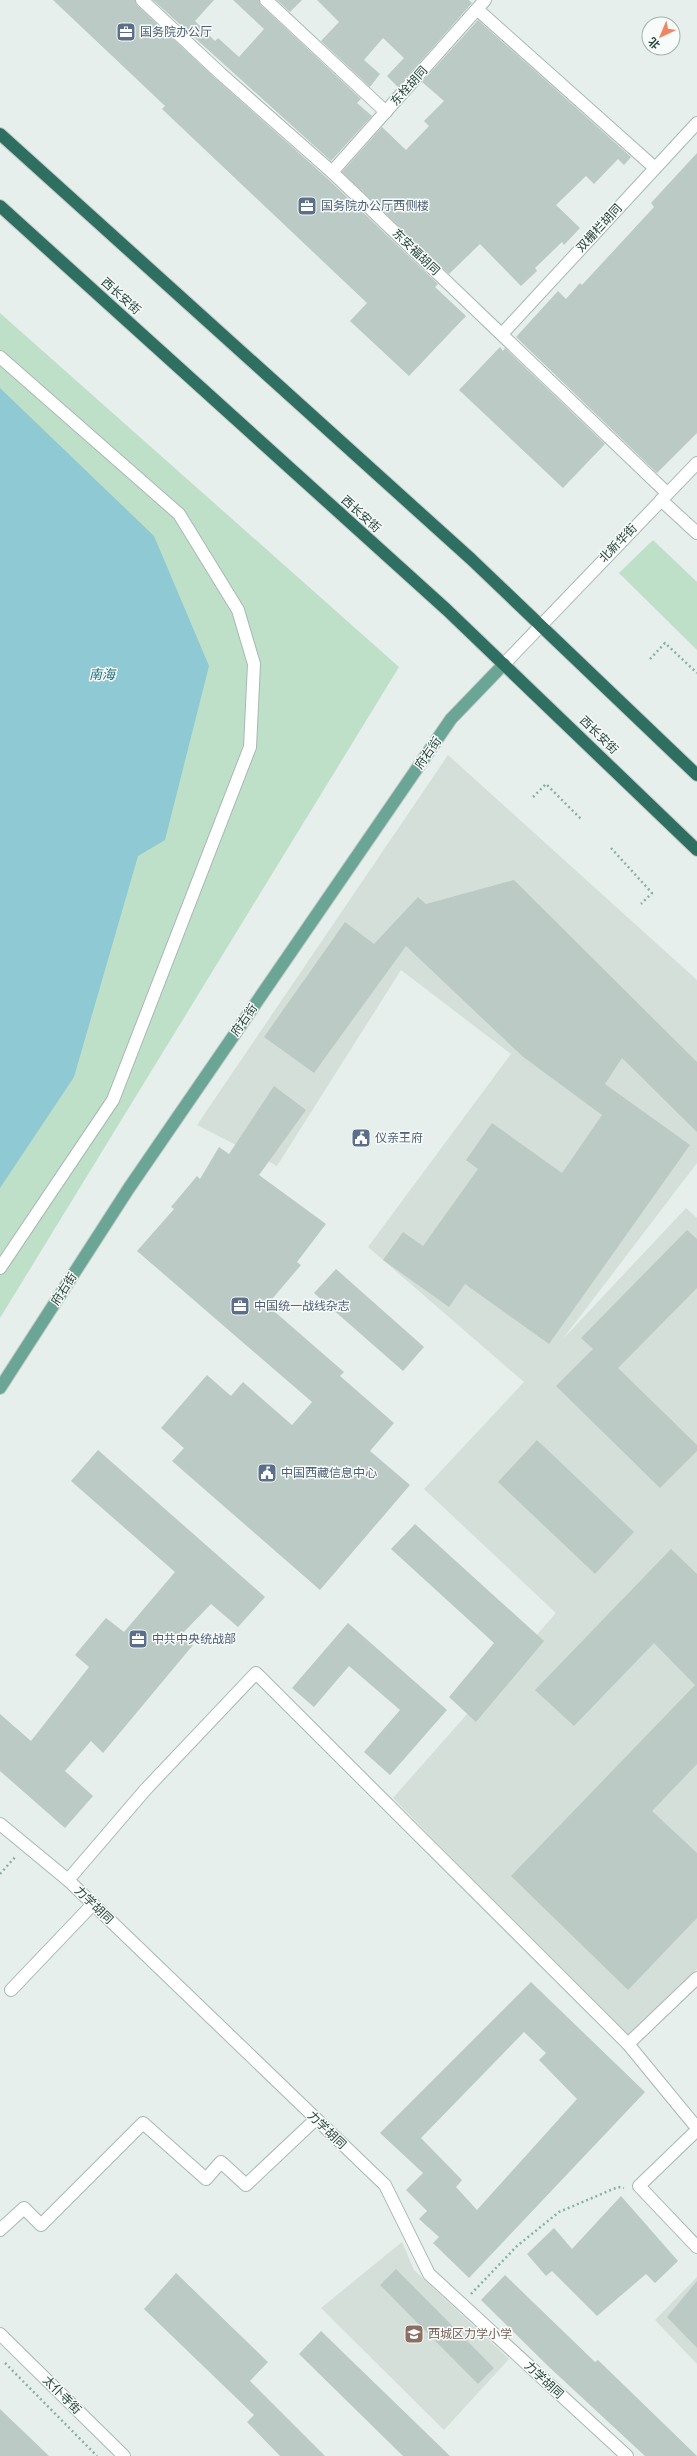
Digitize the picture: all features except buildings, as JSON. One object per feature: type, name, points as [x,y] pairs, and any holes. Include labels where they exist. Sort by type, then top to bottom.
[{"type":"highway","points":[[0,134],[540,624],[697,775]]},
{"type":"highway","name":"西长安街","points":[[0,206],[504,664],[697,850]]},
{"type":"main road","name":"府右街","points":[[0,1388],[129,1188],[451,719],[504,664]]},
{"type":"street","name":"东安福胡同","points":[[142,0],[221,74],[332,172],[502,334],[664,497],[697,534]]},
{"type":"street","points":[[266,0],[386,112]]},
{"type":"street","name":"东栓胡同","points":[[332,172],[481,5]]},
{"type":"street","points":[[481,5],[655,168]]},
{"type":"street","name":"双栅栏胡同","points":[[502,334],[697,123]]},
{"type":"street","points":[[0,357],[179,514],[238,610],[254,664],[250,747],[114,1100],[0,1268]]},
{"type":"street","name":"北新华街","points":[[504,664],[540,624],[697,463]]},
{"type":"street","points":[[68,1880],[146,1789],[256,1674],[628,2044],[697,2129],[639,2186],[697,2247]]},
{"type":"street","name":"力学胡同","points":[[0,1824],[68,1880],[385,2185],[429,2274],[626,2456]]},
{"type":"street","points":[[11,1990],[93,1904]]},
{"type":"street","points":[[628,2044],[697,1978]]},
{"type":"street","points":[[0,2230],[24,2208],[41,2225],[144,2123],[206,2179],[222,2162],[246,2185],[316,2119]]},
{"type":"street","name":"太仆寺街","points":[[0,2334],[124,2456]]},
{"type":"path","points":[[650,659],[665,643],[697,673]]},
{"type":"path","points":[[533,797],[546,784],[582,820]]},
{"type":"path","points":[[611,848],[652,893],[641,904]]},
{"type":"path","points":[[467,2298],[517,2246],[559,2212],[618,2187],[631,2191]]},
{"type":"path","points":[[0,2358],[97,2456]]},
{"type":"shaded area","points":[[448,755],[697,980],[697,1163],[562,1340],[686,1208],[697,1218],[697,1969],[628,2039],[393,1798],[556,1613],[424,1489],[524,1382],[368,1247],[511,1054],[401,970],[277,1166],[197,1125]]},
{"type":"shaded area","name":"西城区力学小学","points":[[402,2242],[414,2270],[509,2359],[444,2430],[321,2308]]},
{"type":"shaded area","points":[[697,2277],[697,2364],[655,2320]]},
{"type":"green space","points":[[0,313],[399,667],[0,1318]]},
{"type":"green space","points":[[653,540],[697,582],[697,650],[619,573]]},
{"type":"water","name":"南海","points":[[0,388],[154,536],[209,666],[165,840],[138,856],[74,1077],[0,1188]]},
{"type":"place","name":"国务院办公厅","points":[[126,32]]},
{"type":"place","name":"国务院办公厅西侧楼","points":[[307,206]]},
{"type":"place","name":"仪亲王府","points":[[361,1138]]},
{"type":"place","name":"中国统一战线杂志","points":[[240,1306]]},
{"type":"place","name":"中国西藏信息中心","points":[[267,1473]]},
{"type":"place","name":"中共中央统战部","points":[[138,1639]]},
{"type":"place","name":"西城区力学小学","points":[[414,2334]]}]
